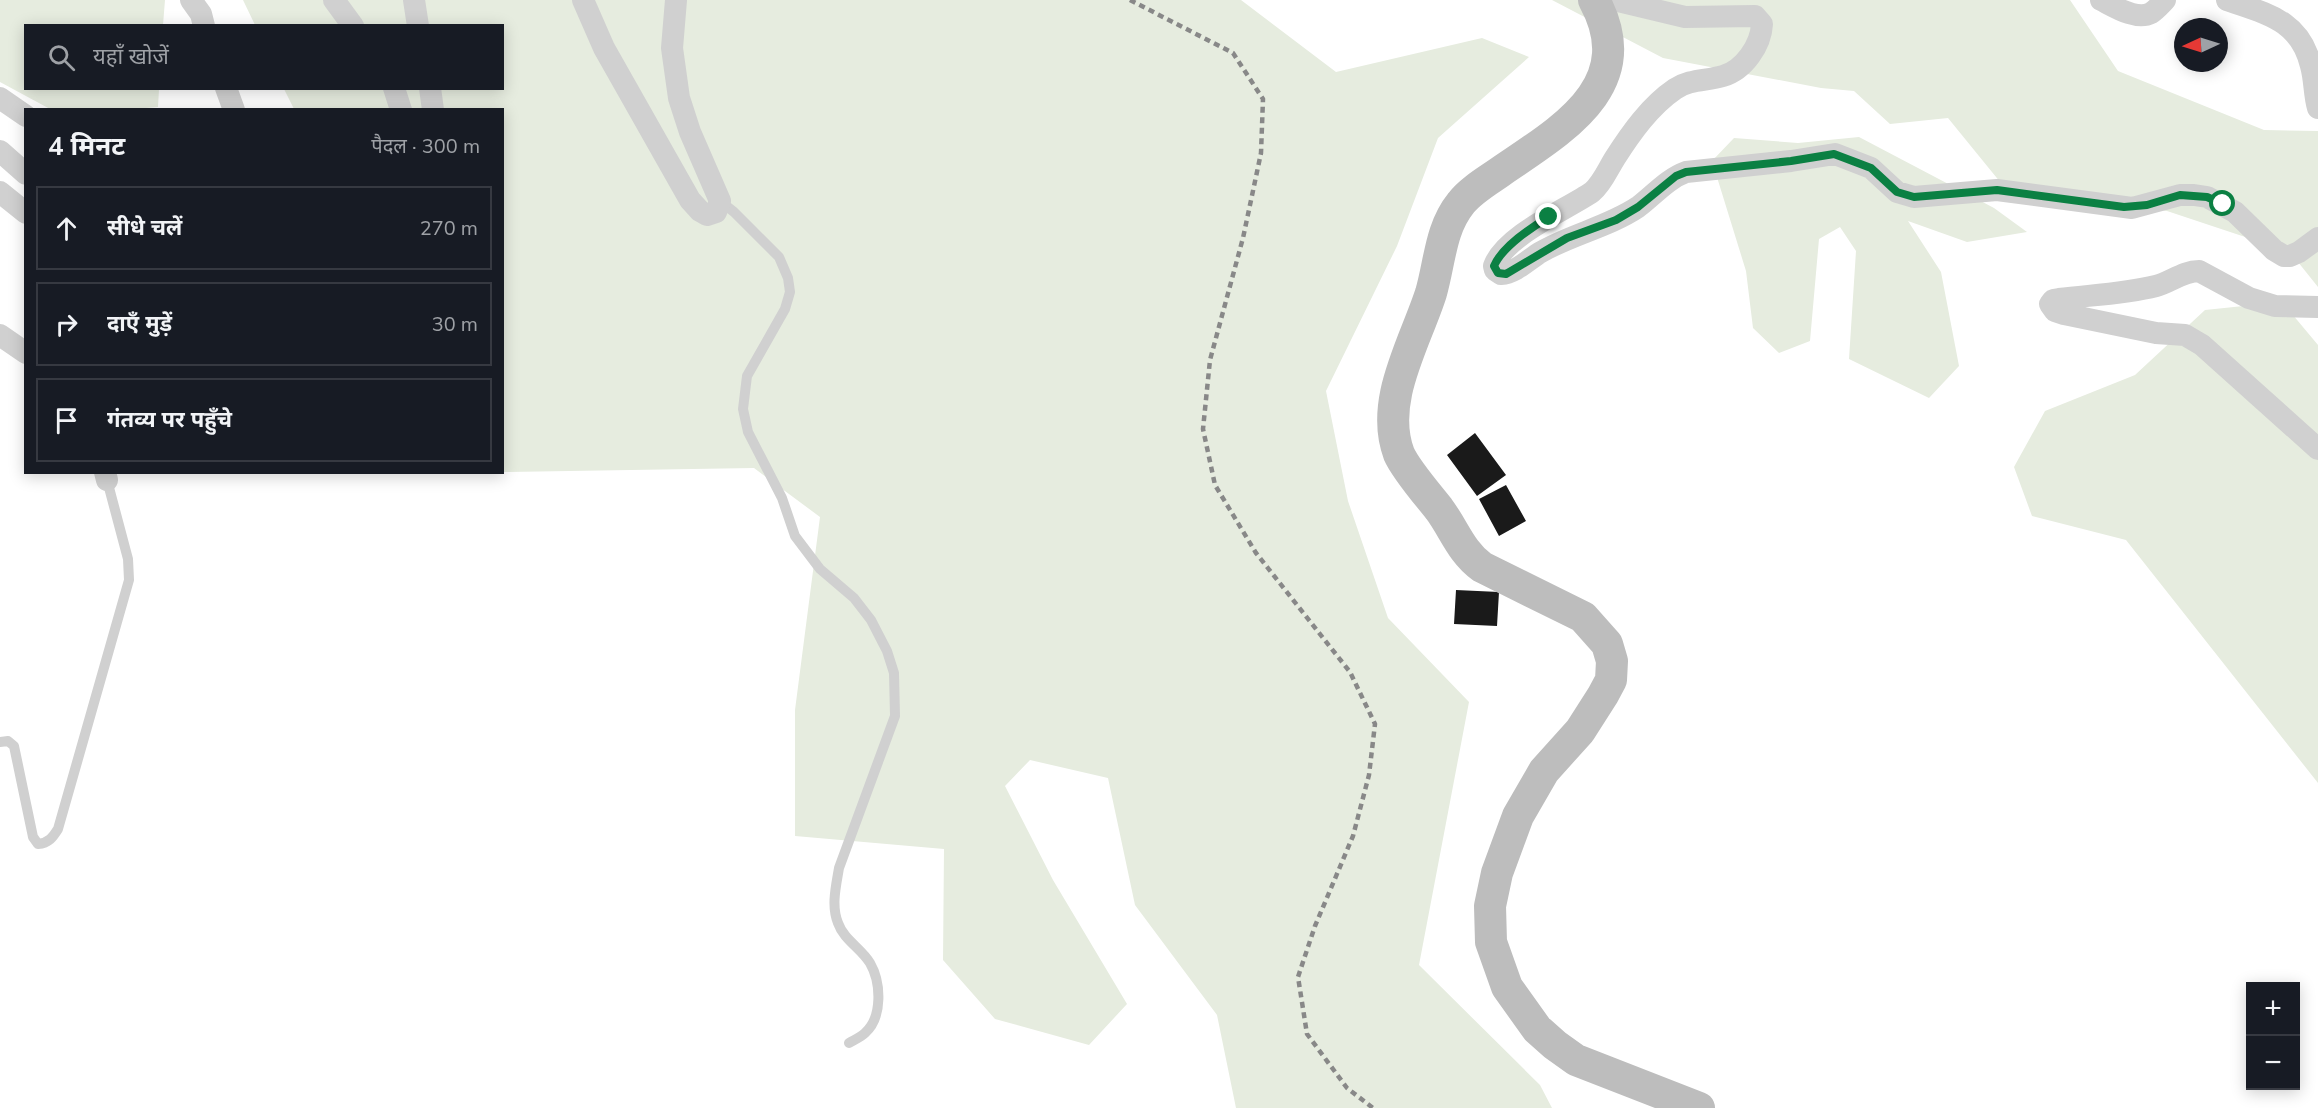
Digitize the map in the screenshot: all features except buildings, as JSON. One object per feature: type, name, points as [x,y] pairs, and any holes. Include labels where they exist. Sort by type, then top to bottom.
[{"type":"main road","points":[[1594,0],[1605,19],[1610,45],[1608,62],[1602,79],[1585,107],[1550,139],[1486,181],[1462,201],[1449,222],[1434,282],[1398,388],[1393,412],[1394,435],[1400,457],[1446,518],[1463,549],[1473,561],[1583,617],[1606,644],[1612,661],[1611,680],[1603,694],[1580,731],[1544,771],[1518,816],[1497,873],[1490,906],[1491,942],[1507,987],[1537,1029],[1555,1046],[1576,1060],[1699,1108]]},
{"type":"street","points":[[191,0],[201,14],[204,24]]},
{"type":"street","points":[[334,0],[352,24]]},
{"type":"street","points":[[414,0],[418,24]]},
{"type":"street","points":[[583,0],[603,48],[690,200],[707,215],[716,212],[720,201],[690,132],[679,98],[672,48],[676,0]]},
{"type":"street","points":[[1614,0],[1685,17],[1755,16],[1760,19],[1762,33],[1753,51],[1741,65],[1726,76],[1683,84],[1651,110],[1628,138],[1594,190],[1532,227],[1499,257],[1494,266],[1495,270],[1501,274],[1513,271],[1567,238],[1616,220],[1638,207],[1676,176],[1686,172],[1834,154],[1871,168],[1897,192],[1905,196],[1997,190],[2132,208],[2180,195],[2194,195],[2207,197],[2235,212],[2274,250],[2284,256],[2299,252],[2318,238]]},
{"type":"street","points":[[2101,0],[2122,11],[2140,15],[2151,13],[2165,0]]},
{"type":"street","points":[[2227,0],[2277,18],[2298,36],[2312,68],[2318,108]]},
{"type":"street","points":[[227,90],[233,108]]},
{"type":"street","points":[[395,90],[400,108]]},
{"type":"street","points":[[430,90],[434,108]]},
{"type":"street","points":[[0,98],[24,115]]},
{"type":"street","points":[[0,151],[24,172]]},
{"type":"street","points":[[0,192],[24,211]]},
{"type":"street","points":[[2318,307],[2275,306],[2249,298],[2199,271],[2190,271],[2159,285],[2132,291],[2059,299],[2053,300],[2050,304],[2055,311],[2095,322],[2156,333],[2185,335],[2217,357],[2318,449]]},
{"type":"street","points":[[0,335],[24,351]]},
{"type":"lane","points":[[720,201],[779,257],[788,278],[790,292],[785,309],[747,376],[742,409],[748,432],[782,498],[795,536],[820,569],[854,598],[871,620],[887,651],[894,673],[895,716],[839,868],[835,891],[835,912],[838,924],[847,938],[871,964],[877,983],[877,1014],[866,1032],[849,1043]]},
{"type":"lane","points":[[0,742],[8,741],[14,746],[33,837],[39,844],[45,844],[51,840],[58,829],[129,580],[129,559],[106,476]]},
{"type":"shaded area","points":[[0,0],[165,0],[163,24],[24,24],[24,90],[159,90],[158,107],[48,108],[0,82]]},
{"type":"shaded area","points":[[243,0],[1241,0],[1336,72],[1482,38],[1529,57],[1438,138],[1397,246],[1326,391],[1348,501],[1388,618],[1469,702],[1419,965],[1540,1085],[1552,1108],[1236,1108],[1217,1015],[1135,905],[1108,778],[1030,760],[1005,786],[1053,880],[1127,1004],[1089,1045],[995,1019],[943,960],[944,849],[795,836],[795,710],[820,517],[754,468],[504,472],[504,108],[294,108],[284,90],[504,90],[504,24],[255,24]]},
{"type":"shaded area","points":[[1552,0],[2070,0],[2118,71],[2264,130],[2318,131],[2318,287],[2290,252],[2167,211],[2005,188],[1948,118],[1890,124],[1854,91],[1821,88],[1663,58]]},
{"type":"shaded area","points":[[1859,137],[1994,208],[2027,232],[1967,242],[1908,221],[1941,272],[1959,366],[1929,398],[1849,359],[1856,251],[1840,227],[1819,239],[1810,341],[1779,353],[1753,328],[1746,271],[1712,161],[1734,138],[1798,143]]},
{"type":"shaded area","points":[[2282,302],[2318,345],[2318,783],[2126,540],[2032,516],[2014,467],[2045,411],[2135,375],[2205,310]]},
{"type":"railway","points":[[1130,0],[1233,53],[1263,99],[1261,153],[1243,238],[1210,360],[1203,429],[1215,485],[1256,553],[1350,672],[1375,724],[1369,775],[1353,836],[1315,926],[1298,977],[1307,1034],[1347,1088],[1373,1108]]},
{"type":"route","points":[[1549,217],[1532,227],[1499,257],[1494,266],[1498,273],[1506,274],[1513,271],[1567,238],[1616,220],[1638,207],[1676,176],[1686,172],[1834,154],[1871,168],[1897,192],[1905,196],[1997,190],[2132,208],[2180,195],[2207,197],[2223,204]]}]
